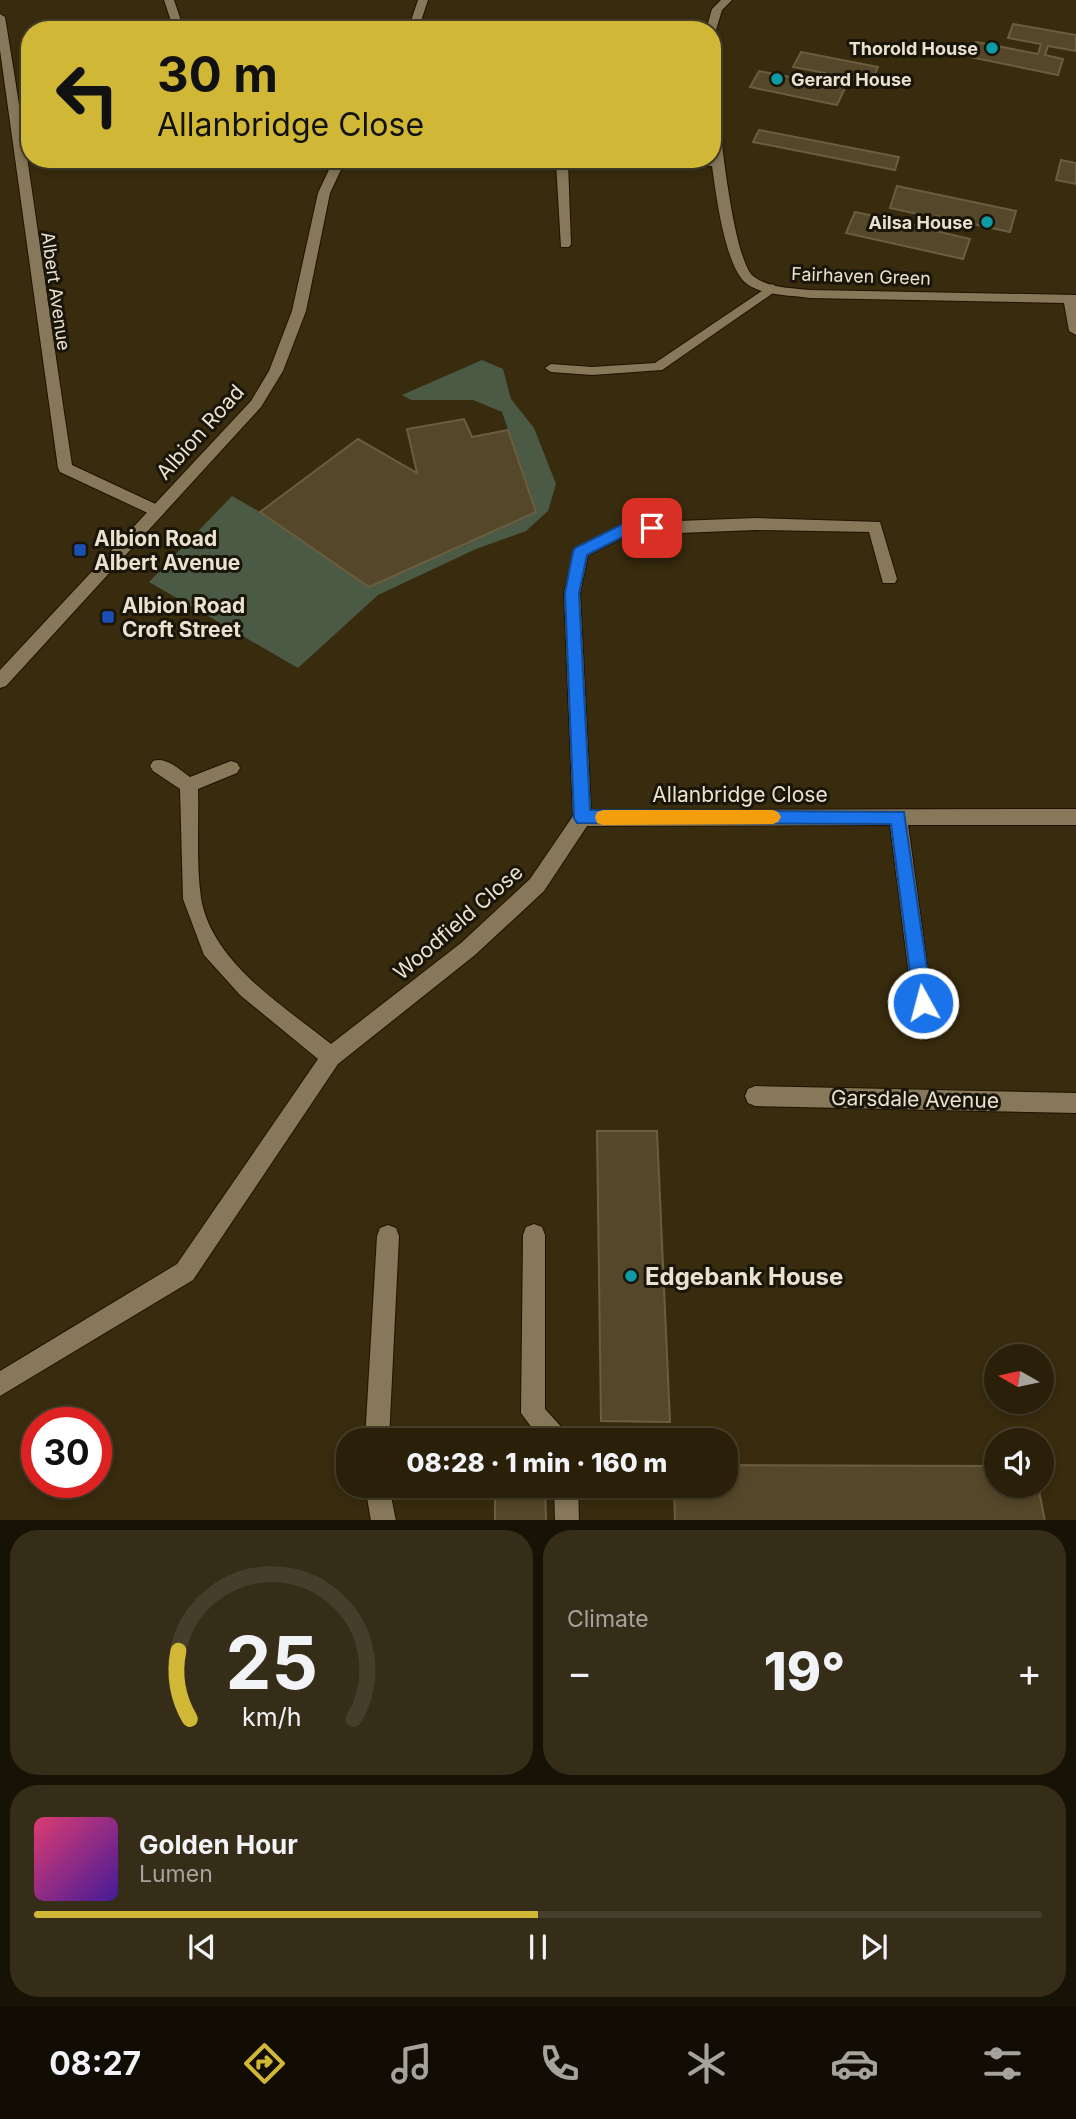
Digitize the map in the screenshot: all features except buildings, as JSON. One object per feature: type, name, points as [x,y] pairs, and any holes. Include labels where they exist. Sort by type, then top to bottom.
[{"type":"street","points":[[169,0],[176,21]]},
{"type":"street","points":[[416,21],[423,0]]},
{"type":"street","points":[[714,21],[717,9],[727,0]]},
{"type":"street","name":"Albert Avenue","points":[[0,17],[21,105]]},
{"type":"street","name":"Albert Avenue","points":[[27,168],[36,276],[65,468],[157,511]]},
{"type":"street","name":"Albion Road","points":[[2,677],[256,404],[276,371],[299,311],[324,193],[336,168]]},
{"type":"street","points":[[560,168],[565,244]]},
{"type":"street","name":"Fairhaven Green","points":[[720,168],[730,231],[743,274],[772,288],[810,294],[1073,299]]},
{"type":"street","points":[[1073,299],[1076,331]]},
{"type":"street","points":[[582,818],[572,593],[580,552],[626,529],[756,524],[875,526],[889,579]]},
{"type":"street","points":[[159,766],[189,785]]},
{"type":"street","points":[[189,785],[231,768]]},
{"type":"street","points":[[189,785],[192,899],[211,949],[247,988],[331,1057]]},
{"type":"street","points":[[898,817],[926,1030]]},
{"type":"street","name":"Allanbridge Close","points":[[582,818],[1076,817]]},
{"type":"street","name":"Woodfield Close","points":[[0,1384],[185,1272],[331,1057],[468,948],[537,885],[582,818]]},
{"type":"street","name":"Garsdale Avenue","points":[[755,1096],[1076,1103]]},
{"type":"street","points":[[534,1235],[533,1413],[546,1428]]},
{"type":"street","points":[[378,1428],[388,1237]]},
{"type":"street","points":[[379,1498],[384,1520]]},
{"type":"street","points":[[566,1498],[567,1520]]},
{"type":"lane","points":[[551,368],[592,371],[658,367],[772,288]]},
{"type":"green space","points":[[482,360],[503,369],[511,399],[534,428],[556,484],[548,511],[526,531],[476,549],[378,595],[298,668],[149,582],[232,496],[260,512],[369,587],[536,512],[502,412],[473,400],[411,400],[402,395]]},
{"type":"slow traffic","points":[[603,817],[773,817]]},
{"type":"place","name":"Thorold House","points":[[992,48]]},
{"type":"place","name":"Gerard House","points":[[777,79]]},
{"type":"place","name":"Ailsa House","points":[[987,222]]},
{"type":"place","name":"Albion Road Albert Avenue","points":[[80,550]]},
{"type":"place","name":"Albion Road Croft Street","points":[[108,617]]},
{"type":"place","name":"Edgebank House","points":[[631,1276]]},
{"type":"route","points":[[652,528],[626,529],[580,552],[572,593],[582,818],[898,817],[923,1003]]}]
